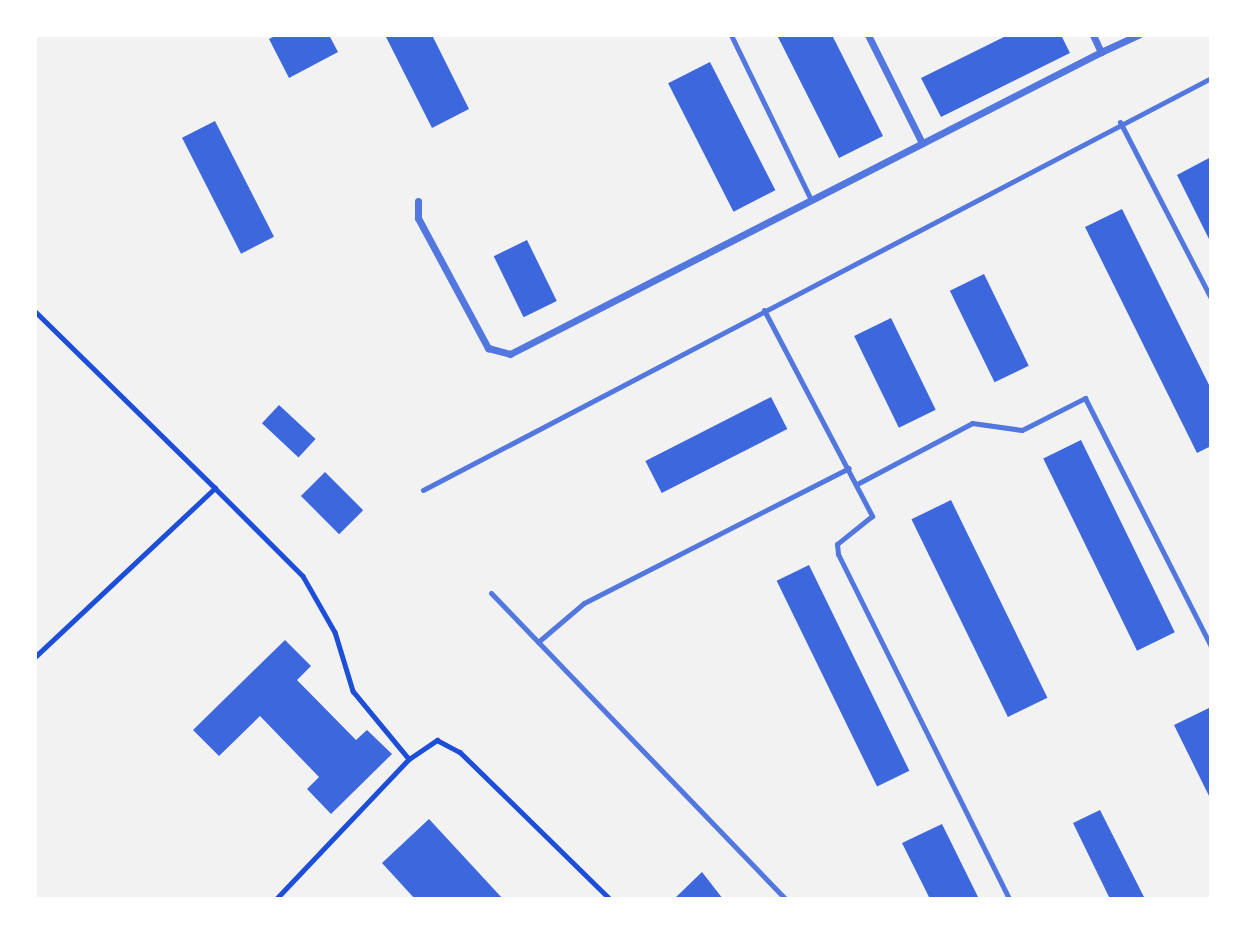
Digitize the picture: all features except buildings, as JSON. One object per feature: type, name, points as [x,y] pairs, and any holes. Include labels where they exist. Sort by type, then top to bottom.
[{"type":"street","points":[[868,35],[922,143]]},
{"type":"street","points":[[1093,35],[1101,52]]},
{"type":"street","points":[[418,201],[418,218],[488,348],[510,354],[1138,35]]},
{"type":"lane","points":[[731,35],[811,200]]},
{"type":"lane","points":[[423,489],[1120,122],[1211,78]]},
{"type":"lane","points":[[1120,122],[1211,298]]},
{"type":"lane","points":[[764,310],[872,516],[837,544],[838,554],[1009,899]]},
{"type":"lane","points":[[857,484],[972,423],[1022,430],[1085,398],[1211,646]]},
{"type":"lane","points":[[538,642],[584,603],[849,468]]},
{"type":"lane","points":[[491,593],[785,899]]},
{"type":"path","points":[[35,311],[303,576],[335,632],[353,691],[409,760]]},
{"type":"path","points":[[35,657],[215,488]]},
{"type":"path","points":[[276,899],[409,760],[437,740],[460,752],[610,899]]}]
